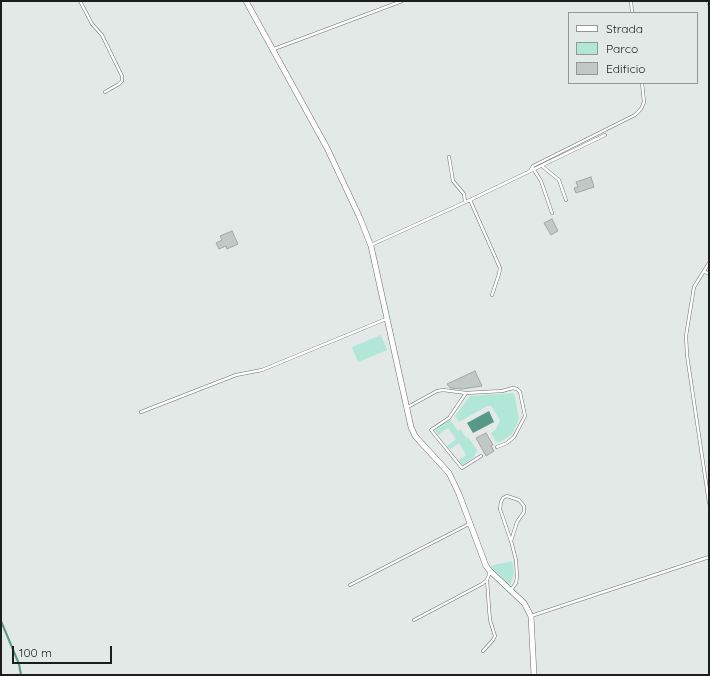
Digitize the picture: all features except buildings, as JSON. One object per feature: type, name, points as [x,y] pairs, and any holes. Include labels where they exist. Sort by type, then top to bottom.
[{"type":"street","points":[[246,1],[327,148],[360,218],[371,246],[406,408],[415,436],[449,473],[459,494],[483,560],[490,571],[524,603],[531,616],[534,675]]},
{"type":"lane","points":[[80,1],[92,24],[102,35],[122,76],[122,80],[119,84],[105,92]]},
{"type":"lane","points":[[273,50],[402,1]]},
{"type":"lane","points":[[631,1],[632,12]]},
{"type":"lane","points":[[529,172],[533,166],[635,115],[641,109],[644,102],[642,84]]},
{"type":"lane","points":[[371,246],[605,135]]},
{"type":"lane","points":[[449,157],[453,181],[464,194],[465,202]]},
{"type":"lane","points":[[542,166],[559,180],[566,200]]},
{"type":"lane","points":[[534,170],[541,181],[552,213]]},
{"type":"lane","points":[[470,200],[500,268],[492,296]]},
{"type":"lane","points":[[709,263],[694,287],[686,336],[687,354],[709,503]]},
{"type":"lane","points":[[704,272],[709,273]]},
{"type":"lane","points":[[141,412],[236,375],[262,370],[386,319]]},
{"type":"lane","points":[[406,408],[437,391],[443,390],[466,393],[502,391],[513,388],[517,389],[520,392],[525,416],[514,437],[507,443],[498,447]]},
{"type":"lane","points":[[466,393],[449,418],[431,430],[462,468],[481,456]]},
{"type":"lane","points":[[511,541],[517,522],[524,512],[524,506],[519,500],[507,496],[503,498],[500,509],[516,560],[516,583],[511,590]]},
{"type":"lane","points":[[350,585],[470,524]]},
{"type":"lane","points":[[531,616],[709,557]]},
{"type":"lane","points":[[483,651],[495,636],[490,620],[487,580],[490,571]]},
{"type":"lane","points":[[414,620],[487,580]]},
{"type":"green space","points":[[381,335],[387,350],[358,362],[352,347]]},
{"type":"green space","points":[[514,393],[519,419],[512,434],[500,442],[496,442],[491,433],[496,429],[500,420],[491,406],[487,406],[459,422],[455,416],[470,396]]},
{"type":"green space","points":[[450,420],[458,431],[461,429],[466,438],[468,437],[477,450],[474,457],[462,465],[459,460],[466,455],[459,443],[450,449],[447,446],[456,439],[448,428],[438,435],[435,430]]},
{"type":"green space","points":[[512,561],[514,573],[510,585],[490,566]]},
{"type":"shaded area","points":[[489,411],[494,422],[473,433],[467,423]]},
{"type":"waterway","points":[[1,621],[19,664],[21,675]]}]
